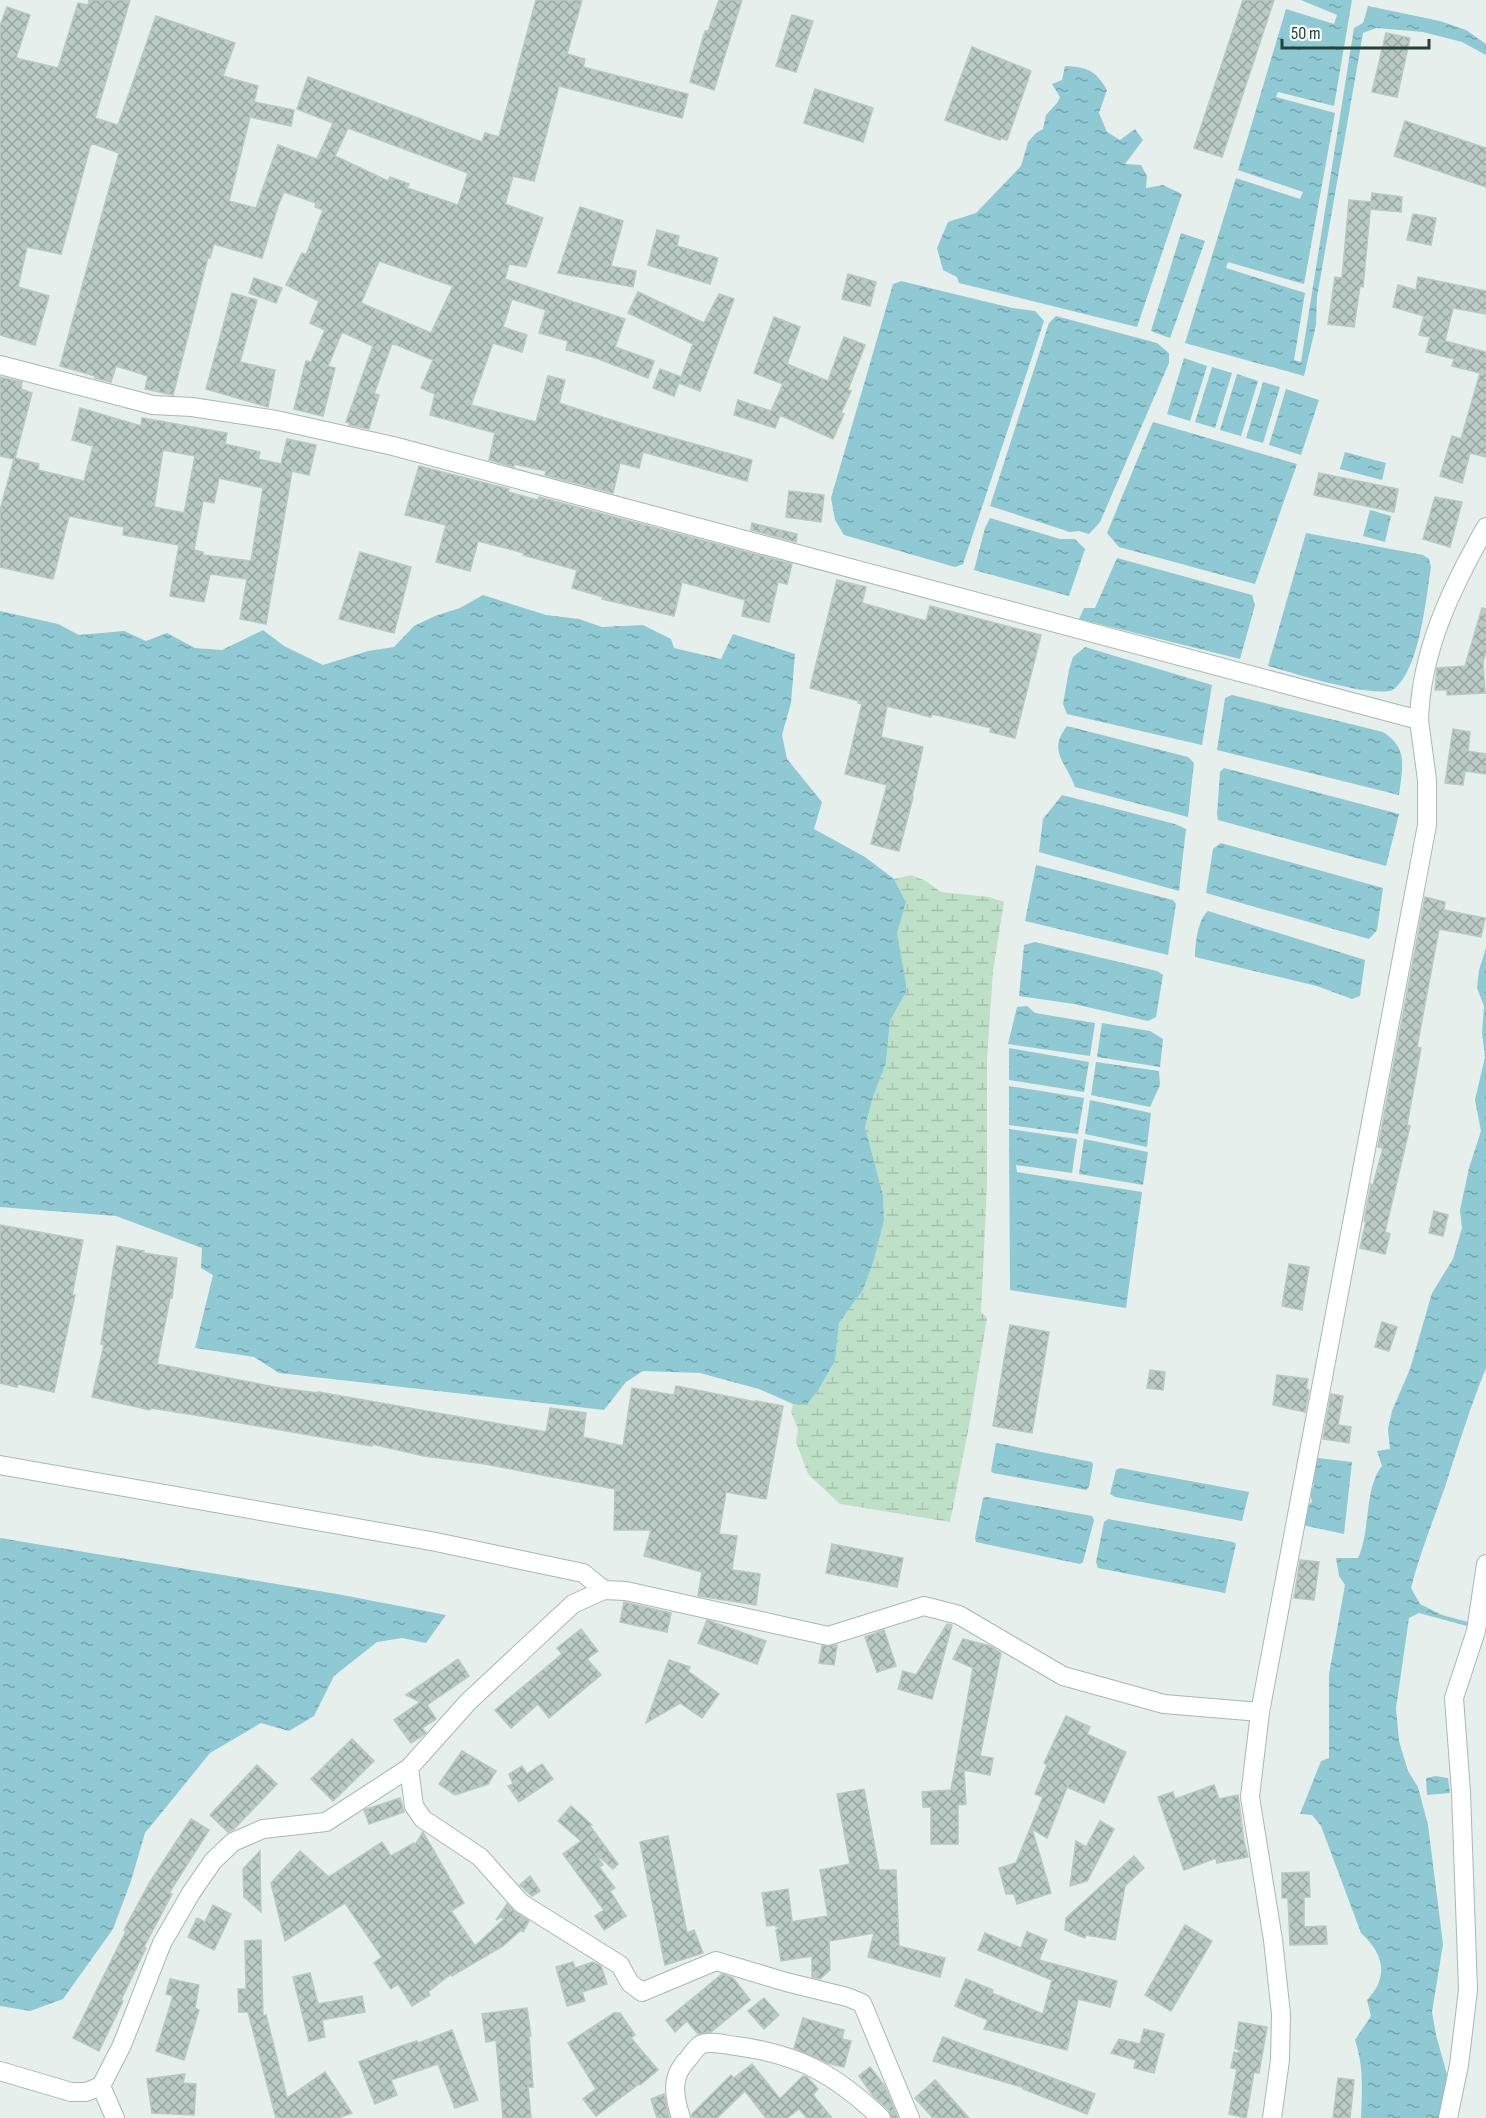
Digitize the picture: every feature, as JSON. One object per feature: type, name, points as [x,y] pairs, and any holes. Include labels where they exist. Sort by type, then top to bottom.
[{"type":"street","points":[[0,364],[153,405],[192,407],[276,420],[393,446],[1419,720]]},
{"type":"street","points":[[1272,2118],[1280,2060],[1281,2014],[1274,1940],[1250,1797],[1260,1712],[1427,825],[1426,780],[1419,720],[1420,694],[1438,621],[1462,570],[1486,527]]},
{"type":"street","points":[[0,1465],[436,1542],[583,1573],[604,1590]]},
{"type":"street","points":[[1448,2118],[1459,2065],[1468,1990],[1461,1792],[1454,1698],[1476,1631],[1486,1564]]},
{"type":"street","points":[[0,2071],[71,2092],[86,2092],[100,2086],[122,2045],[162,1943],[213,1861],[234,1842],[263,1829],[326,1822],[409,1768],[468,1702],[573,1604],[604,1590],[626,1591],[828,1636],[924,1606],[959,1615],[1063,1676],[1164,1704],[1260,1712]]},
{"type":"street","points":[[409,1768],[414,1806],[423,1820],[480,1857],[521,1903],[620,1965],[630,1983],[642,1992],[716,1961],[862,2003],[910,2118]]},
{"type":"street","points":[[681,2118],[674,2096],[679,2068],[700,2045],[716,2043],[787,2056],[846,2086],[881,2118]]},
{"type":"street","points":[[100,2086],[116,2118]]},
{"type":"green space","points":[[911,875],[926,881],[941,892],[989,897],[1004,902],[993,971],[987,1059],[987,1185],[981,1312],[987,1318],[950,1522],[840,1504],[808,1474],[796,1442],[798,1429],[791,1412],[793,1404],[807,1404],[817,1392],[835,1361],[839,1323],[863,1290],[874,1260],[884,1220],[883,1195],[865,1127],[886,1063],[890,1021],[907,990],[896,933],[906,902],[894,879]]},
{"type":"water","points":[[1301,0],[1352,0],[1334,106],[1278,92],[1276,97],[1335,113],[1304,284],[1228,262],[1226,268],[1305,293],[1294,360],[1301,362],[1354,28],[1363,23],[1368,6],[1440,21],[1466,30],[1486,44],[1486,55],[1462,42],[1423,32],[1376,28],[1363,33],[1317,297],[1316,325],[1304,376],[1185,343],[1236,178],[1300,199],[1303,192],[1238,170],[1286,9],[1334,24],[1337,15]]},
{"type":"water","points":[[1065,66],[1090,71],[1107,90],[1099,113],[1107,132],[1120,140],[1135,129],[1143,140],[1125,164],[1141,165],[1147,176],[1146,188],[1163,185],[1182,194],[1137,327],[959,283],[957,277],[943,270],[937,248],[948,222],[976,213],[1021,166],[1028,142],[1043,129],[1046,115],[1060,97],[1052,84],[1062,80]]},
{"type":"water","points":[[1181,233],[1205,241],[1170,338],[1151,331]]},
{"type":"water","points":[[901,281],[1012,308],[1035,311],[1044,321],[963,564],[955,567],[844,535],[835,520],[831,498],[893,284]]},
{"type":"water","points":[[1056,316],[1157,343],[1169,353],[1169,363],[1100,522],[1089,534],[1079,531],[1070,532],[990,506],[1049,323]]},
{"type":"water","points":[[1184,358],[1207,366],[1190,421],[1167,414]]},
{"type":"water","points":[[1212,367],[1232,373],[1215,428],[1195,422]]},
{"type":"water","points":[[1237,374],[1258,381],[1241,436],[1220,430]]},
{"type":"water","points":[[1263,382],[1280,387],[1263,443],[1246,438]]},
{"type":"water","points":[[1286,389],[1319,400],[1301,455],[1269,445]]},
{"type":"water","points":[[1153,422],[1297,464],[1255,584],[1119,547],[1107,533]]},
{"type":"water","points":[[1345,452],[1386,463],[1382,480],[1340,469]]},
{"type":"water","points":[[1370,510],[1391,516],[1385,542],[1363,536]]},
{"type":"water","points":[[990,518],[1060,539],[1075,539],[1085,549],[1069,596],[974,570],[985,528]]},
{"type":"water","points":[[1306,533],[1423,555],[1429,559],[1431,567],[1427,596],[1416,650],[1403,679],[1394,689],[1370,691],[1352,688],[1268,666]]},
{"type":"water","points":[[1117,558],[1252,595],[1255,605],[1240,659],[1079,619],[1084,608],[1095,608]]},
{"type":"water","points":[[483,595],[546,615],[579,619],[602,627],[643,625],[671,639],[674,648],[721,659],[733,634],[795,654],[791,703],[782,735],[787,759],[822,802],[814,829],[865,857],[894,879],[906,902],[897,933],[907,990],[890,1021],[886,1063],[865,1127],[883,1195],[884,1220],[874,1260],[863,1290],[839,1323],[835,1361],[817,1392],[807,1404],[793,1404],[759,1389],[700,1373],[643,1371],[626,1382],[604,1410],[279,1373],[254,1357],[195,1348],[213,1275],[201,1268],[202,1248],[116,1216],[0,1207],[0,611],[58,624],[79,635],[124,631],[146,641],[167,633],[195,648],[222,650],[263,630],[284,646],[323,665],[368,651],[394,647],[414,626],[460,608]]},
{"type":"water","points":[[1085,647],[1212,685],[1202,745],[1067,714],[1063,704],[1069,670],[1073,657]]},
{"type":"water","points":[[1232,695],[1383,732],[1397,745],[1402,759],[1399,795],[1217,750],[1225,698]]},
{"type":"water","points":[[1067,726],[1188,757],[1194,763],[1188,817],[1075,787],[1058,750],[1061,735]]},
{"type":"water","points":[[1224,768],[1399,814],[1386,866],[1218,820],[1220,772]]},
{"type":"water","points":[[1062,795],[1175,824],[1186,829],[1179,891],[1039,852],[1043,819]]},
{"type":"water","points":[[1221,843],[1383,888],[1377,930],[1369,939],[1206,893],[1213,849]]},
{"type":"water","points":[[1036,865],[1173,900],[1176,904],[1168,955],[1025,921]]},
{"type":"water","points":[[1208,911],[1365,960],[1360,996],[1352,999],[1317,986],[1195,957],[1199,926]]},
{"type":"water","points":[[1035,942],[1157,971],[1163,975],[1156,1017],[1148,1021],[1074,1004],[1019,996],[1024,945]]},
{"type":"water","points":[[1486,948],[1486,1368],[1469,1412],[1411,1588],[1420,1604],[1442,1615],[1468,1622],[1467,1626],[1419,1613],[1409,1618],[1396,1708],[1399,1741],[1408,1771],[1418,1787],[1428,1825],[1443,1944],[1432,2012],[1448,2078],[1440,2118],[1361,2118],[1361,2069],[1355,2040],[1371,2016],[1367,2000],[1379,1982],[1381,1965],[1369,1941],[1361,1933],[1321,1826],[1312,1815],[1300,1814],[1321,1761],[1329,1758],[1329,1674],[1345,1585],[1339,1576],[1336,1558],[1358,1558],[1365,1535],[1372,1486],[1382,1466],[1377,1451],[1390,1449],[1388,1429],[1392,1411],[1410,1369],[1432,1293],[1453,1259],[1462,1228],[1460,1210],[1469,1168],[1481,1131],[1475,1100],[1485,1057],[1482,1033],[1484,1006],[1477,988],[1479,970]]},
{"type":"water","points":[[1027,1006],[1035,1013],[1095,1023],[1090,1056],[1008,1044],[1017,1007]]},
{"type":"water","points":[[1102,1023],[1150,1031],[1163,1039],[1160,1067],[1097,1057]]},
{"type":"water","points":[[1009,1048],[1089,1062],[1084,1092],[1009,1080]]},
{"type":"water","points":[[1096,1062],[1159,1071],[1160,1085],[1150,1107],[1091,1095]]},
{"type":"water","points":[[1009,1086],[1084,1098],[1078,1134],[1009,1125]]},
{"type":"water","points":[[1090,1100],[1151,1113],[1147,1147],[1085,1134]]},
{"type":"water","points":[[1009,1129],[1077,1139],[1072,1173],[1016,1165],[1017,1172],[1142,1192],[1126,1308],[1010,1290]]},
{"type":"water","points":[[1084,1139],[1148,1152],[1143,1185],[1079,1174]]},
{"type":"water","points":[[996,1443],[1092,1462],[1089,1487],[1086,1490],[993,1473],[991,1471]]},
{"type":"water","points":[[1318,1458],[1352,1462],[1344,1534],[1302,1525],[1306,1507],[1312,1502],[1310,1493],[1314,1485],[1310,1476],[1313,1462]]},
{"type":"water","points":[[1120,1468],[1249,1492],[1242,1521],[1115,1497],[1110,1494],[1116,1470]]},
{"type":"water","points":[[983,1498],[1092,1516],[1094,1520],[1083,1562],[1080,1564],[976,1542]]},
{"type":"water","points":[[1108,1519],[1233,1542],[1236,1544],[1225,1593],[1098,1568],[1096,1562],[1104,1522]]},
{"type":"water","points":[[0,1538],[337,1594],[446,1615],[426,1643],[402,1638],[377,1642],[334,1676],[314,1716],[289,1731],[261,1723],[210,1753],[145,1833],[131,1881],[113,1929],[63,1999],[30,2011],[0,2006]]},
{"type":"water","points":[[1436,1776],[1448,1778],[1450,1793],[1427,1795],[1426,1778]]},
{"type":"building","points":[[89,0],[130,0],[95,118],[118,125],[156,16],[235,43],[223,76],[258,86],[254,102],[294,110],[291,126],[250,117],[229,201],[256,208],[278,145],[317,159],[333,123],[297,109],[308,77],[482,142],[485,133],[499,137],[536,0],[582,0],[567,54],[585,59],[583,67],[688,94],[682,118],[559,86],[534,181],[513,176],[505,204],[543,218],[526,267],[509,264],[505,279],[625,319],[615,347],[654,361],[648,378],[596,358],[566,350],[568,341],[539,333],[546,310],[512,299],[503,327],[527,335],[522,352],[493,343],[471,405],[536,422],[548,376],[565,380],[559,403],[630,426],[752,460],[747,481],[643,452],[639,468],[620,463],[613,493],[545,475],[546,471],[514,464],[514,467],[489,460],[495,433],[430,415],[435,394],[421,388],[433,360],[392,343],[374,394],[379,395],[369,429],[349,425],[350,423],[346,422],[373,346],[342,332],[328,366],[335,368],[323,416],[294,409],[306,361],[311,362],[325,330],[310,323],[319,301],[286,285],[302,253],[306,255],[323,210],[315,207],[316,203],[284,192],[262,258],[214,244],[210,258],[208,257],[173,395],[145,389],[148,376],[116,366],[111,382],[60,366],[119,153],[91,143],[61,254],[27,247],[18,287],[49,296],[35,345],[0,335],[0,26],[7,7],[30,15],[16,58],[58,68],[78,3],[88,5]],"holes":[[[348,128],[468,173],[458,205],[407,188],[409,184],[390,177],[388,181],[335,156]],[[379,261],[453,286],[431,333],[361,303]]]},
{"type":"building","points":[[719,0],[742,0],[714,90],[690,82],[705,31],[708,31]]},
{"type":"building","points":[[1243,0],[1274,0],[1222,157],[1194,148]]},
{"type":"building","points":[[792,15],[813,21],[796,72],[776,66]]},
{"type":"building","points":[[1386,33],[1410,38],[1397,97],[1372,92]]},
{"type":"building","points":[[972,47],[1031,71],[1007,140],[1001,138],[1000,140],[945,120]]},
{"type":"building","points":[[815,89],[873,108],[863,142],[804,123]]},
{"type":"building","points":[[1405,121],[1486,148],[1486,187],[1394,156]]},
{"type":"building","points":[[1372,193],[1402,197],[1401,212],[1370,209]]},
{"type":"building","points":[[1349,200],[1371,202],[1363,287],[1360,286],[1354,327],[1328,324],[1335,277],[1342,278]]},
{"type":"building","points":[[580,207],[623,221],[611,266],[636,271],[633,287],[558,273]]},
{"type":"building","points":[[1413,214],[1436,218],[1431,245],[1407,240]]},
{"type":"building","points":[[657,230],[679,236],[677,246],[718,258],[710,284],[648,265]]},
{"type":"building","points":[[848,274],[876,282],[870,306],[842,299]]},
{"type":"building","points":[[1418,277],[1486,291],[1486,314],[1453,308],[1445,341],[1486,352],[1486,457],[1470,453],[1462,483],[1440,476],[1452,436],[1461,439],[1480,373],[1452,366],[1454,359],[1426,352],[1430,337],[1419,335],[1424,316],[1393,307],[1398,285],[1416,290]]},
{"type":"building","points":[[254,278],[282,288],[276,303],[249,293]]},
{"type":"building","points":[[638,292],[704,323],[719,294],[734,299],[700,391],[679,383],[693,344],[628,313]]},
{"type":"building","points":[[232,293],[257,300],[240,362],[275,370],[268,407],[206,389]]},
{"type":"building","points":[[774,317],[800,327],[787,364],[828,381],[844,337],[865,345],[848,390],[851,391],[841,413],[844,414],[833,439],[780,415],[775,428],[734,415],[738,400],[771,411],[783,384],[754,373]]},
{"type":"building","points":[[660,369],[681,377],[674,396],[653,388]]},
{"type":"building","points":[[0,377],[22,382],[21,389],[32,393],[15,458],[39,464],[38,470],[84,481],[93,446],[72,440],[80,408],[141,426],[142,418],[227,433],[225,444],[260,452],[258,459],[281,464],[287,439],[316,445],[309,475],[292,471],[266,624],[240,619],[247,579],[210,574],[204,602],[170,596],[179,545],[123,535],[124,527],[69,516],[53,579],[0,567],[0,510],[14,459],[0,456]],"holes":[[[163,450],[195,456],[184,513],[154,507]],[[219,478],[263,488],[251,561],[203,555],[203,552],[194,550],[203,501],[214,503]]]},
{"type":"building","points":[[419,466],[509,489],[508,492],[538,500],[539,497],[792,564],[787,584],[778,582],[769,622],[742,616],[745,600],[682,582],[674,616],[602,599],[603,597],[572,588],[577,570],[478,541],[470,571],[436,562],[446,525],[405,515]]},
{"type":"building","points":[[1319,473],[1398,489],[1394,512],[1314,495]]},
{"type":"building","points":[[789,491],[824,495],[821,522],[786,517]]},
{"type":"building","points":[[1435,497],[1462,502],[1450,547],[1423,539]]},
{"type":"building","points":[[752,523],[797,534],[796,542],[751,530]]},
{"type":"building","points":[[360,552],[411,567],[394,633],[339,619]]},
{"type":"building","points":[[837,580],[866,587],[862,603],[926,621],[930,606],[1041,635],[1015,738],[990,732],[991,728],[887,706],[881,737],[923,747],[899,851],[871,844],[887,785],[845,774],[862,704],[858,703],[859,701],[810,688]]},
{"type":"building","points":[[1482,608],[1486,609],[1486,652],[1483,662],[1485,693],[1447,695],[1447,690],[1435,690],[1437,668],[1465,666]]},
{"type":"building","points":[[1453,729],[1470,732],[1468,751],[1486,754],[1486,774],[1465,771],[1463,785],[1445,783]]},
{"type":"building","points":[[1425,897],[1445,902],[1444,910],[1485,918],[1481,937],[1439,929],[1417,1047],[1421,1048],[1407,1125],[1410,1126],[1385,1232],[1390,1234],[1385,1254],[1360,1248],[1371,1184],[1373,1185],[1383,1148],[1378,1147]]},
{"type":"building","points":[[1434,1211],[1448,1215],[1443,1236],[1429,1233]]},
{"type":"building","points":[[0,1225],[83,1240],[72,1295],[75,1295],[54,1392],[18,1384],[17,1387],[0,1383]]},
{"type":"building","points":[[117,1246],[177,1258],[172,1298],[170,1298],[157,1364],[280,1388],[318,1392],[546,1432],[550,1408],[586,1413],[583,1437],[623,1446],[632,1388],[674,1395],[676,1386],[783,1406],[766,1499],[726,1492],[719,1534],[737,1536],[732,1570],[760,1574],[756,1605],[698,1596],[702,1572],[644,1556],[651,1530],[614,1530],[615,1489],[485,1464],[424,1456],[372,1444],[372,1446],[151,1408],[150,1410],[92,1397],[104,1345],[101,1344]]},
{"type":"building","points":[[1289,1264],[1309,1267],[1302,1310],[1282,1306]]},
{"type":"building","points":[[1382,1322],[1397,1327],[1389,1351],[1375,1347]]},
{"type":"building","points":[[1010,1325],[1049,1332],[1032,1433],[993,1426]]},
{"type":"building","points":[[1150,1370],[1165,1372],[1163,1390],[1147,1388]]},
{"type":"building","points":[[1277,1375],[1308,1379],[1306,1389],[1309,1390],[1305,1412],[1273,1405]]},
{"type":"building","points":[[1331,1394],[1343,1396],[1338,1425],[1351,1427],[1349,1443],[1323,1439]]},
{"type":"building","points":[[832,1544],[903,1558],[897,1587],[826,1573]]},
{"type":"building","points":[[1300,1560],[1319,1562],[1314,1600],[1294,1598]]},
{"type":"building","points":[[624,1602],[671,1613],[667,1632],[620,1622]]},
{"type":"building","points":[[707,1620],[766,1641],[757,1664],[698,1643]]},
{"type":"building","points":[[947,1624],[952,1625],[932,1699],[898,1689],[903,1671],[916,1675]]},
{"type":"building","points":[[581,1629],[598,1651],[587,1659],[601,1675],[549,1718],[538,1704],[511,1728],[495,1710],[562,1654],[557,1648]]},
{"type":"building","points":[[884,1630],[896,1666],[877,1672],[865,1637]]},
{"type":"building","points":[[963,1639],[990,1646],[1001,1653],[980,1756],[993,1758],[990,1775],[964,1770],[966,1804],[958,1805],[958,1844],[931,1844],[931,1807],[923,1807],[922,1792],[951,1790],[973,1668],[953,1659]]},
{"type":"building","points":[[837,1645],[834,1665],[819,1663],[822,1646]]},
{"type":"building","points":[[458,1659],[469,1676],[427,1705],[436,1719],[422,1728],[426,1733],[411,1743],[394,1720],[420,1702],[406,1695]]},
{"type":"building","points":[[669,1660],[690,1667],[688,1671],[719,1694],[702,1718],[680,1703],[646,1723]]},
{"type":"building","points":[[1066,1716],[1090,1727],[1087,1734],[1126,1752],[1104,1803],[1067,1787],[1047,1838],[1032,1829],[1051,1893],[1017,1904],[1014,1894],[1006,1894],[999,1868],[1016,1863],[1043,1797],[1035,1794],[1047,1765],[1044,1763]]},
{"type":"building","points":[[352,1739],[374,1761],[333,1801],[311,1779]]},
{"type":"building","points":[[462,1751],[496,1771],[488,1784],[455,1795],[439,1784]]},
{"type":"building","points":[[542,1764],[553,1779],[519,1802],[508,1786],[513,1784],[509,1774],[522,1766],[527,1774]]},
{"type":"building","points":[[257,1765],[277,1784],[234,1829],[228,1832],[210,1815]]},
{"type":"building","points":[[1214,1785],[1219,1799],[1238,1795],[1248,1857],[1217,1863],[1216,1858],[1184,1870],[1158,1797],[1173,1792],[1175,1799]]},
{"type":"building","points":[[864,1789],[879,1870],[896,1870],[899,1946],[945,1958],[940,1977],[868,1957],[874,1933],[829,1941],[830,1970],[820,1979],[812,1977],[812,1956],[781,1961],[776,1930],[782,1925],[767,1926],[762,1893],[788,1889],[792,1921],[790,1922],[828,1916],[820,1870],[850,1864],[837,1794]]},
{"type":"building","points":[[400,1798],[404,1812],[369,1824],[364,1810]]},
{"type":"building","points":[[571,1806],[592,1825],[590,1826],[618,1864],[613,1869],[595,1853],[603,1865],[599,1867],[615,1888],[610,1891],[626,1916],[604,1930],[595,1916],[604,1910],[563,1854],[581,1841],[558,1821]]},
{"type":"building","points":[[191,1819],[209,1830],[169,1893],[172,1894],[144,1947],[146,1948],[99,2051],[73,2038],[126,1931],[124,1930],[150,1882]]},
{"type":"building","points":[[1100,1821],[1114,1829],[1087,1881],[1070,1886],[1076,1841],[1086,1847]]},
{"type":"building","points":[[423,1832],[464,1903],[451,1911],[475,1946],[504,1919],[501,1917],[496,1920],[507,1904],[529,1921],[523,1932],[521,1930],[503,1946],[452,1976],[451,1974],[428,1992],[430,1995],[412,2006],[398,1984],[391,1989],[374,1963],[382,1957],[345,1903],[285,1941],[271,1883],[300,1851],[329,1877],[382,1842],[391,1856],[414,1843],[415,1845]]},
{"type":"building","points":[[668,1836],[687,1933],[694,1930],[703,1953],[665,1965],[640,1842]]},
{"type":"building","points":[[260,1851],[261,1912],[244,1897],[243,1869]]},
{"type":"building","points":[[1134,1856],[1144,1868],[1125,1886],[1115,1940],[1086,1935],[1085,1938],[1065,1930],[1066,1918]]},
{"type":"building","points":[[1309,1872],[1310,1897],[1304,1897],[1304,1927],[1326,1926],[1327,1944],[1290,1945],[1288,1898],[1282,1898],[1282,1873]]},
{"type":"building","points":[[530,1876],[540,1891],[532,1896],[520,1885]]},
{"type":"building","points":[[213,1905],[231,1914],[214,1950],[188,1937],[197,1918],[205,1922]]},
{"type":"building","points":[[1185,1925],[1212,1941],[1171,2011],[1145,1995]]},
{"type":"building","points":[[1027,1932],[1047,1940],[1039,1960],[1117,1981],[1110,2007],[1078,1999],[1067,2050],[984,2029],[988,2020],[955,2006],[966,1979],[993,1990],[992,1993],[1043,2014],[1052,1980],[978,1950],[985,1933],[1021,1948]]},
{"type":"building","points":[[261,1940],[263,2016],[266,2015],[287,2098],[325,2072],[352,2113],[338,2118],[276,2118],[248,2012],[239,2012],[238,1989],[246,1989],[245,1941]]},
{"type":"building","points":[[573,1962],[575,1968],[593,1962],[601,1966],[607,1984],[582,1992],[585,2001],[567,2006],[556,1967]]},
{"type":"building","points":[[310,1973],[318,2004],[362,1996],[365,2012],[322,2020],[325,2037],[309,2041],[293,1977]]},
{"type":"building","points":[[722,1974],[733,1978],[750,2000],[711,2032],[698,2034],[687,2021],[675,2032],[666,2020]]},
{"type":"building","points":[[170,1979],[199,1985],[195,2008],[199,2010],[184,2060],[156,2051],[173,1996],[166,1994]]},
{"type":"building","points":[[764,1998],[779,2015],[764,2029],[748,2011]]},
{"type":"building","points":[[527,2008],[531,2036],[529,2036],[533,2087],[528,2087],[531,2118],[503,2118],[496,2040],[486,2042],[482,2014]]},
{"type":"building","points":[[614,2013],[620,2013],[635,2035],[631,2038],[658,2070],[596,2116],[583,2099],[596,2089],[568,2043]]},
{"type":"building","points":[[803,2018],[844,2030],[842,2039],[851,2041],[844,2067],[827,2063],[794,2048]]},
{"type":"building","points":[[1239,2022],[1267,2027],[1259,2073],[1254,2072],[1246,2118],[1229,2114],[1237,2069],[1231,2068],[1234,2052],[1245,2054],[1235,2048]]},
{"type":"building","points":[[1144,2029],[1164,2034],[1154,2073],[1134,2068],[1136,2060],[1111,2053],[1119,2039],[1140,2044]]},
{"type":"building","points":[[452,2030],[478,2100],[455,2108],[438,2064],[391,2080],[397,2095],[375,2104],[359,2062]]},
{"type":"building","points":[[943,2037],[1095,2094],[1087,2114],[1023,2089],[1025,2088],[933,2061]]},
{"type":"building","points":[[752,2064],[780,2099],[803,2076],[807,2077],[818,2089],[813,2095],[832,2118],[807,2118],[799,2109],[787,2118],[766,2118],[745,2091],[717,2118],[692,2118],[692,2114],[731,2075],[734,2078]]},
{"type":"building","points":[[870,2067],[884,2085],[898,2118],[892,2118],[889,2110],[874,2097],[859,2076]]},
{"type":"building","points":[[185,2074],[183,2083],[196,2084],[194,2115],[152,2113],[147,2079]]},
{"type":"building","points":[[1338,2078],[1354,2080],[1350,2118],[1333,2118]]},
{"type":"building","points":[[935,2080],[969,2118],[933,2118],[915,2098]]},
{"type":"building","points":[[664,2094],[669,2118],[657,2118],[651,2099]]}]
